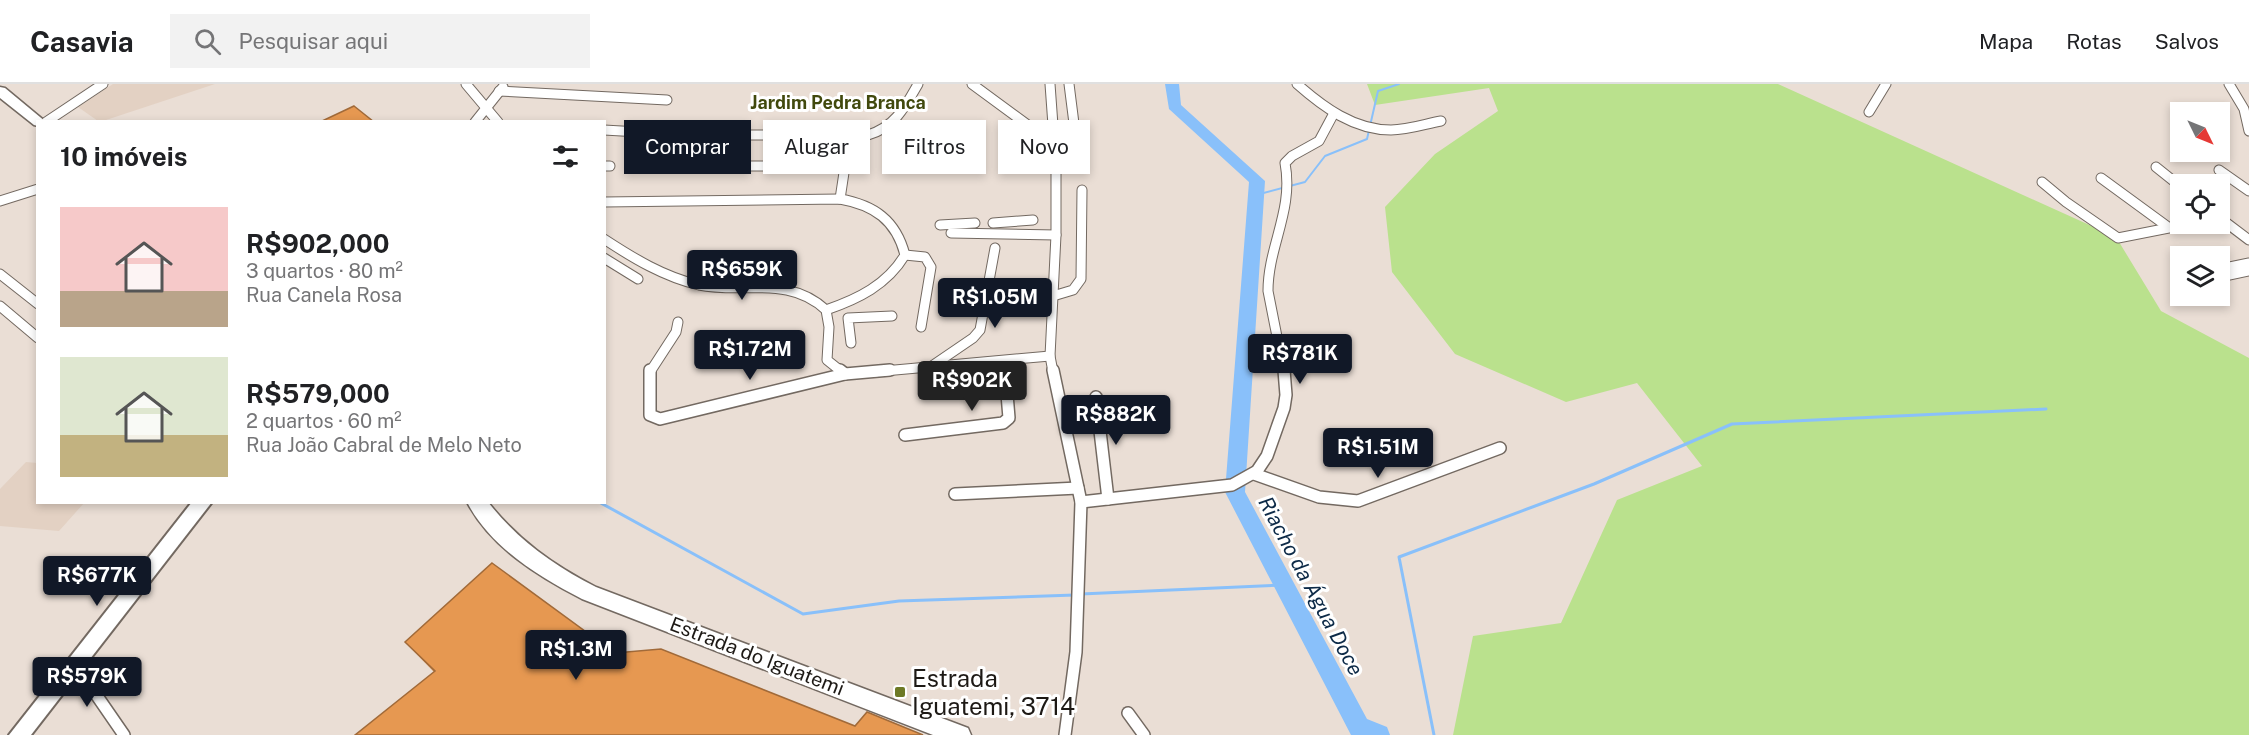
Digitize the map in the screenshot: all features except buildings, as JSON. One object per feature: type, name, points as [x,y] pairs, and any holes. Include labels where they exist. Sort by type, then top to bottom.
[{"type":"main road","points":[[0,91],[36,120]]},
{"type":"main road","points":[[19,735],[201,504]]},
{"type":"main road","name":"Estrada do Iguatemi","points":[[478,504],[519,551],[553,575],[589,592],[960,735]]},
{"type":"street","points":[[49,120],[102,84]]},
{"type":"street","points":[[466,84],[497,120]]},
{"type":"street","points":[[870,134],[890,126],[902,114],[918,84]]},
{"type":"street","points":[[974,84],[1021,120]]},
{"type":"street","points":[[1050,84],[1053,120]]},
{"type":"street","points":[[1069,84],[1074,120]]},
{"type":"street","points":[[1297,84],[1334,113],[1357,123],[1384,129],[1402,129],[1441,121]]},
{"type":"street","points":[[1869,112],[1886,84]]},
{"type":"street","points":[[2229,84],[2247,110],[2249,131]]},
{"type":"street","points":[[477,120],[502,87],[667,100]]},
{"type":"street","points":[[1081,502],[1232,485],[1254,474],[1267,456],[1284,408],[1286,395],[1284,364],[1268,291],[1268,278],[1286,209],[1289,183],[1285,163],[1292,156],[1319,141],[1334,113]]},
{"type":"street","points":[[606,130],[692,135],[763,135]]},
{"type":"street","points":[[2156,166],[2170,178]]},
{"type":"street","points":[[2219,170],[2249,191]]},
{"type":"street","points":[[840,199],[844,174]]},
{"type":"street","points":[[1056,174],[1056,235],[1050,357],[1081,502],[1076,652],[1065,735]]},
{"type":"street","points":[[2101,178],[2168,227]]},
{"type":"street","points":[[2043,182],[2066,202],[2115,236],[2122,237],[2168,227]]},
{"type":"street","points":[[0,201],[36,190]]},
{"type":"street","points":[[1053,296],[1073,290],[1081,279],[1082,190]]},
{"type":"street","points":[[606,202],[840,199],[858,202],[876,211],[898,235],[905,255]]},
{"type":"street","points":[[993,223],[1034,220]]},
{"type":"street","points":[[1008,222],[1008,234]]},
{"type":"street","points":[[940,225],[1008,234],[1056,235]]},
{"type":"street","points":[[2230,226],[2249,240]]},
{"type":"street","points":[[951,233],[968,227]]},
{"type":"street","points":[[606,240],[655,268],[687,281],[721,287],[789,287],[803,292],[826,310],[830,328],[826,347],[827,360],[845,374]]},
{"type":"street","points":[[928,368],[973,338],[980,330],[995,248]]},
{"type":"street","points":[[826,310],[847,303],[877,286],[891,275],[905,255]]},
{"type":"street","points":[[905,255],[925,257],[931,267],[921,327]]},
{"type":"street","points":[[606,259],[638,279]]},
{"type":"street","points":[[2230,267],[2249,263]]},
{"type":"street","points":[[2230,275],[2249,271]]},
{"type":"street","points":[[0,274],[36,302]]},
{"type":"street","points":[[847,303],[850,343]]},
{"type":"street","points":[[0,306],[36,337]]},
{"type":"street","points":[[848,318],[892,316]]},
{"type":"street","points":[[678,322],[676,332],[650,370],[650,415],[660,419],[845,374],[1050,357]]},
{"type":"street","points":[[27,330],[36,325]]},
{"type":"street","points":[[905,435],[1003,423],[1009,418],[1004,362]]},
{"type":"street","points":[[1096,397],[1108,499]]},
{"type":"street","points":[[1254,474],[1330,500],[1346,503],[1358,501],[1500,448]]},
{"type":"street","points":[[955,495],[1078,488]]},
{"type":"street","points":[[75,664],[124,735]]},
{"type":"street","points":[[1128,713],[1144,735]]},
{"type":"shaded area","points":[[113,84],[215,84],[106,120],[97,120],[78,107]]},
{"type":"shaded area","points":[[26,462],[36,463],[36,504],[83,504],[59,531],[0,526],[0,489]]},
{"type":"green space","points":[[1367,84],[1778,84],[2116,237],[2161,311],[2249,358],[2249,735],[1453,735],[1473,636],[1561,623],[1617,500],[1702,466],[1637,383],[1566,402],[1455,354],[1392,272],[1385,207],[1435,154],[1498,111],[1489,88],[1375,105]]},
{"type":"waterway","name":"Riacho da Água Doce","points":[[1172,84],[1174,106],[1257,181],[1235,492],[1359,727],[1378,735]]},
{"type":"waterway","points":[[1256,195],[1305,182],[1325,156],[1367,139],[1378,91],[1399,84]]},
{"type":"waterway","points":[[1434,735],[1399,557],[1594,484],[1732,424],[2046,409]]},
{"type":"waterway","points":[[603,504],[803,614],[899,601],[1075,595]]},
{"type":"waterway","points":[[1081,594],[1284,585]]},
{"type":"place","name":"Estrada Iguatemi, 3714","points":[[900,692]]},
{"type":"district","name":"Jardim Pedra Branca","points":[[838,102]]}]
